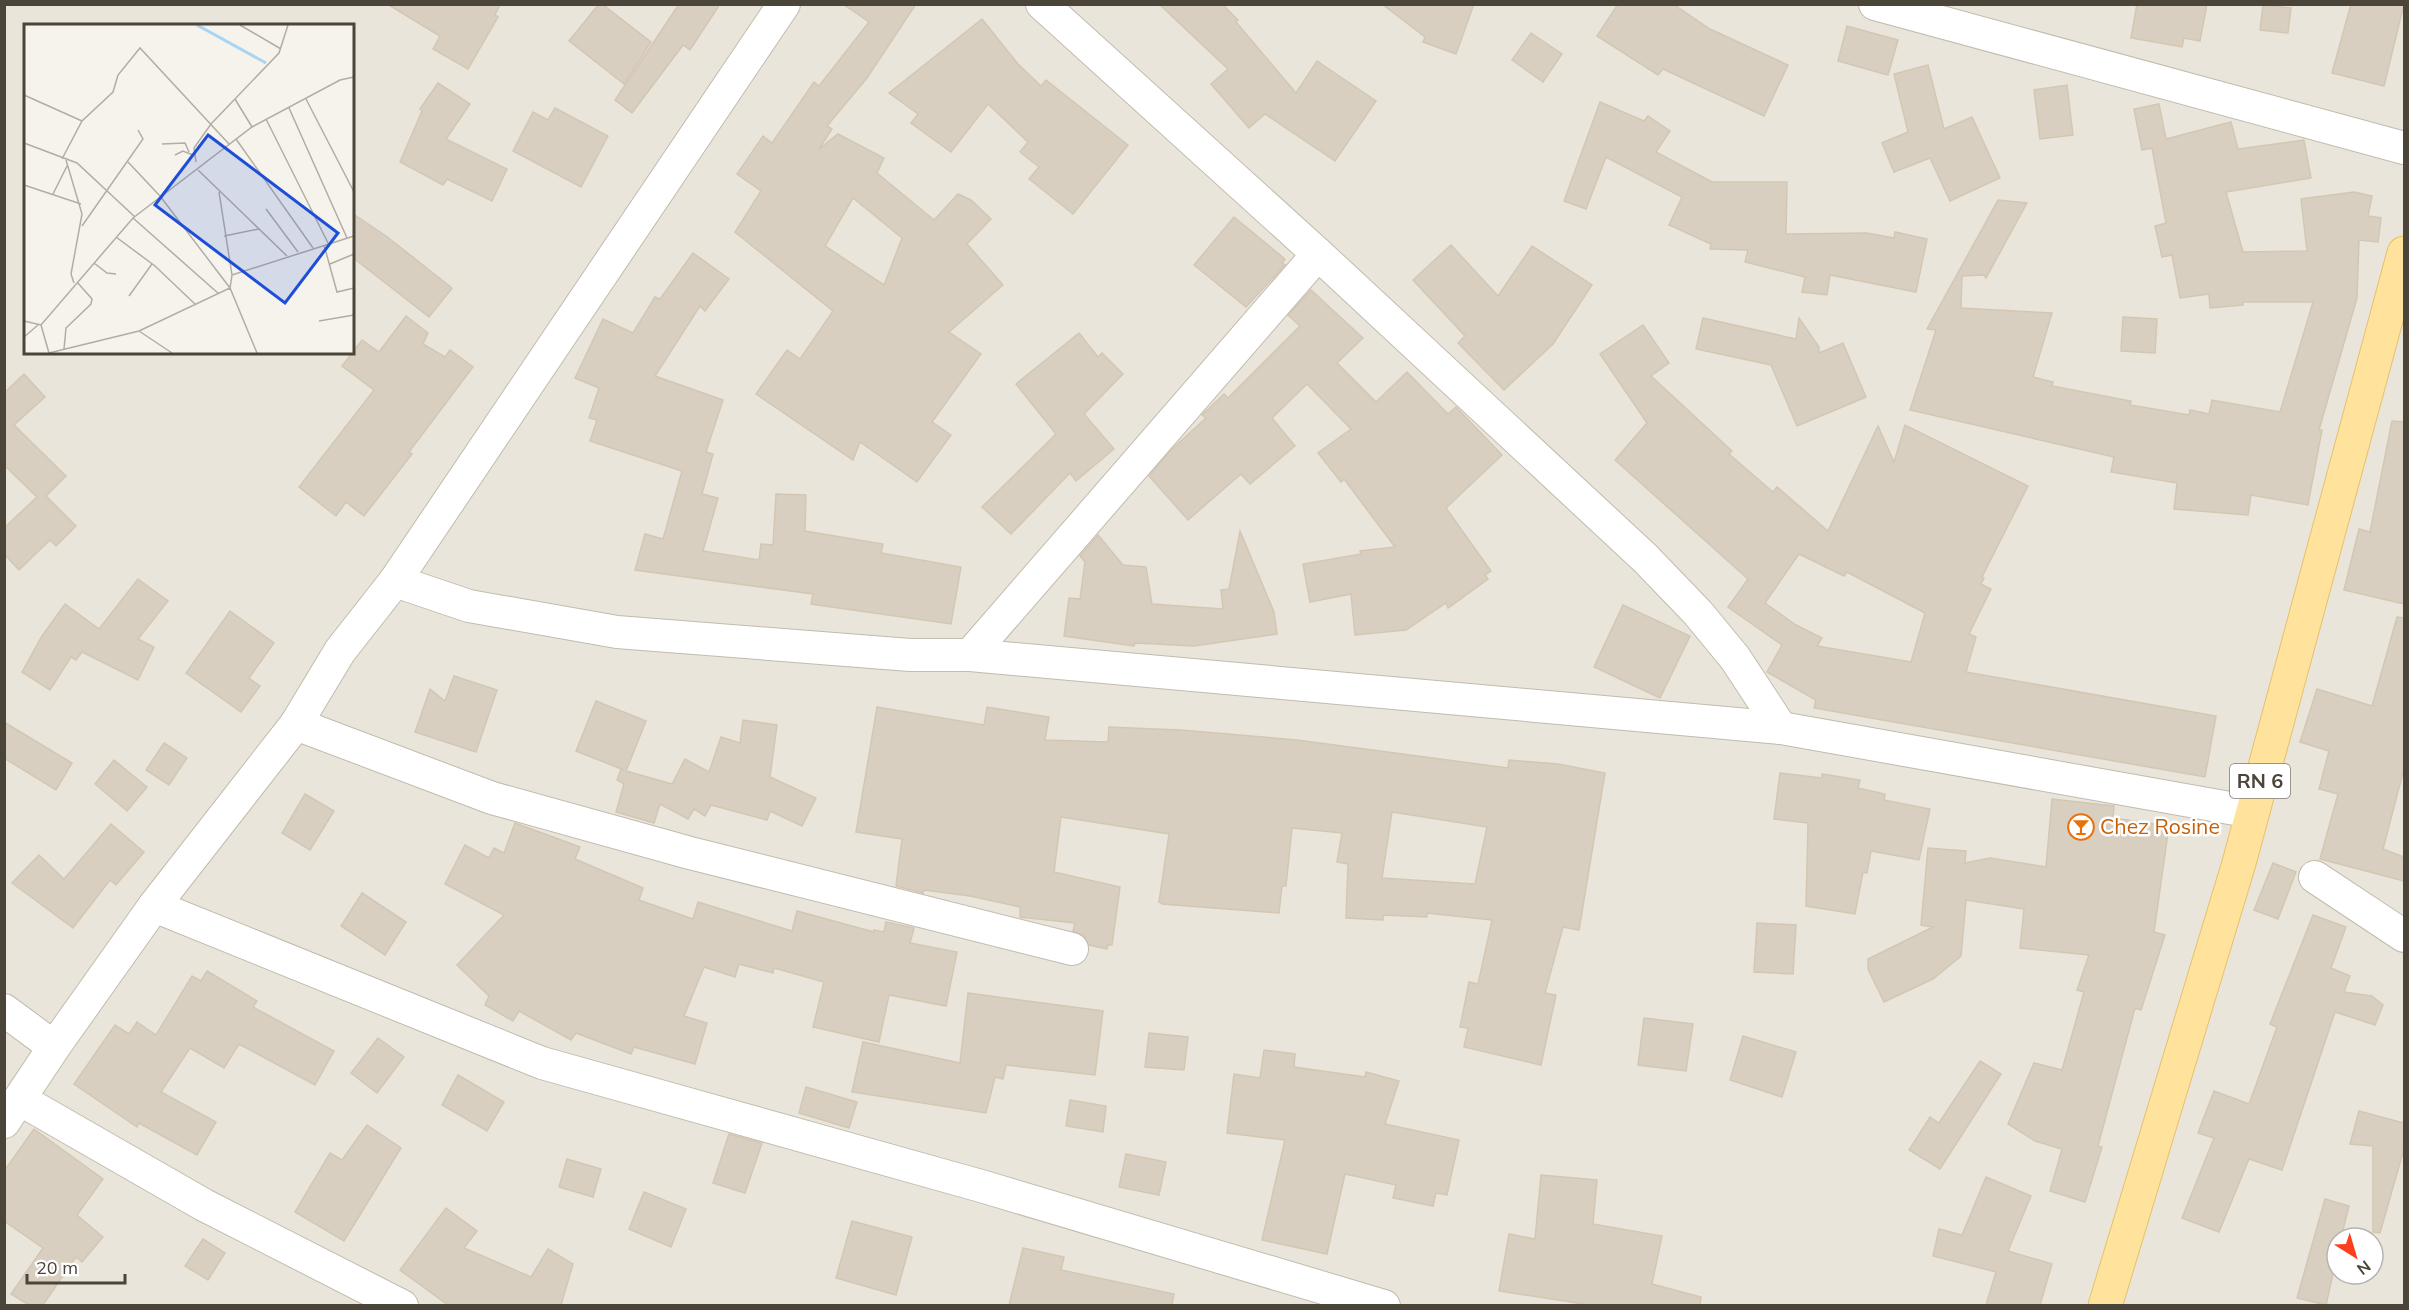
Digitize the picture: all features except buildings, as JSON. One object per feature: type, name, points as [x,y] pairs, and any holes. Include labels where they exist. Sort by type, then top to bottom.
[{"type":"main road","name":"RN 6","points":[[2105,1305],[2252,812],[2404,254]]},
{"type":"street","points":[[402,1305],[13,1111],[54,1047],[154,906],[296,724],[340,651],[395,581],[784,4]]},
{"type":"street","points":[[1042,4],[1318,254],[1653,566],[1698,613],[1735,658],[1781,728]]},
{"type":"street","points":[[1875,4],[2404,148]]},
{"type":"street","points":[[970,655],[1318,254]]},
{"type":"street","points":[[395,581],[469,606],[617,632],[910,655],[970,655],[1781,728],[2252,812]]},
{"type":"street","points":[[296,724],[492,798],[690,853],[1072,950]]},
{"type":"street","points":[[2315,877],[2404,936]]},
{"type":"street","points":[[154,906],[542,1063],[981,1186],[1384,1305]]},
{"type":"street","points":[[4,1010],[54,1047]]},
{"type":"shaded area","points":[[5,5],[2404,5],[2404,1305],[5,1305]]},
{"type":"place","name":"Chez Rosine","points":[[2081,827]]}]
